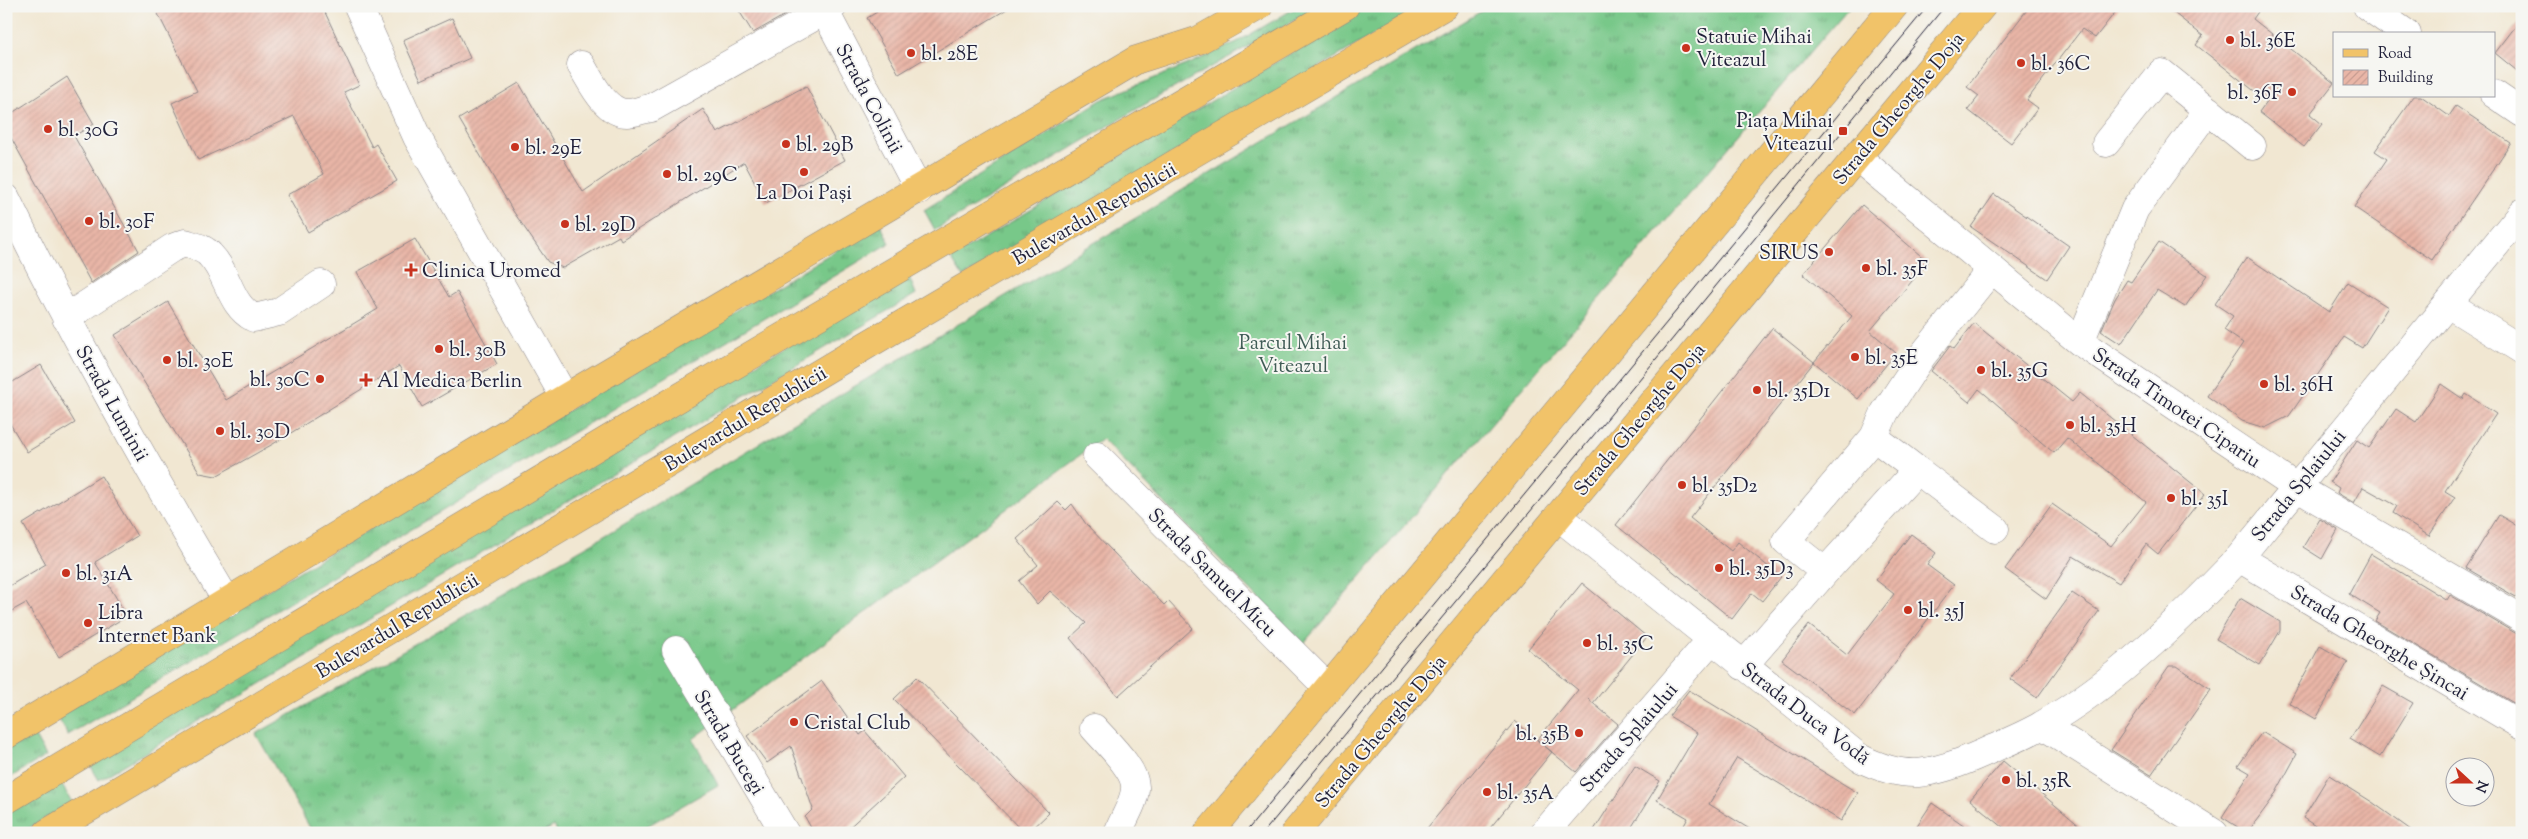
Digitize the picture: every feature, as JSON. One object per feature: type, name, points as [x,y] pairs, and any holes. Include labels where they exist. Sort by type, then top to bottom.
[{"type":"main road","points":[[6,800],[626,429],[1345,6]]},
{"type":"main road","name":"Bulevardul Republicii","points":[[48,833],[858,350],[1444,6]]},
{"type":"main road","points":[[1208,833],[1894,6]]},
{"type":"main road","name":"Strada Gheorghe Doja","points":[[1295,833],[1858,158],[1982,6]]},
{"type":"main road","points":[[6,735],[228,603],[565,398],[1136,60],[1199,40],[1242,10]]},
{"type":"street","points":[[358,6],[417,137],[565,398]]},
{"type":"street","points":[[2367,6],[2403,32]]},
{"type":"street","points":[[581,65],[595,89],[610,107],[626,113],[651,108],[826,8]]},
{"type":"street","name":"Strada Colinii","points":[[826,8],[919,190]]},
{"type":"street","points":[[2106,143],[2162,73],[2252,146]]},
{"type":"street","points":[[2496,95],[2522,113]]},
{"type":"street","points":[[2080,342],[2135,209],[2208,110]]},
{"type":"street","name":"Strada Timotei Cipariu","points":[[1858,158],[2080,342],[2296,487],[2522,619]]},
{"type":"street","name":"Strada Luminii","points":[[6,198],[12,226],[228,603]]},
{"type":"street","name":"Strada Splaiului","points":[[2042,725],[2116,673],[2186,611],[2239,558],[2522,213]]},
{"type":"street","points":[[66,318],[172,248],[185,243],[209,253],[218,265],[242,312],[254,318],[279,312],[321,284]]},
{"type":"street","points":[[1825,572],[1786,541],[1874,437],[1885,412],[1922,356],[1991,270]]},
{"type":"street","points":[[2448,304],[2522,350]]},
{"type":"street","points":[[1874,437],[1995,529]]},
{"type":"street","name":"Strada Samuel Micu","points":[[1097,456],[1328,688]]},
{"type":"street","points":[[1743,666],[1917,470]]},
{"type":"street","name":"Strada Duca Vodă","points":[[1558,516],[1860,758],[1878,767],[1894,771],[1917,773],[1938,770],[1966,761],[2042,725]]},
{"type":"street","name":"Strada Gheorghe Șincai","points":[[2239,558],[2522,726]]},
{"type":"street","name":"Strada Splaiului","points":[[1547,832],[1711,640]]},
{"type":"street","name":"Strada Bucegi","points":[[676,650],[784,833]]},
{"type":"street","points":[[2042,725],[2214,833]]},
{"type":"street","points":[[1094,728],[1129,769],[1136,787],[1131,805],[1118,833]]},
{"type":"green space","points":[[1299,6],[1320,6],[1142,106],[935,230],[924,210],[1101,100],[1237,42]]},
{"type":"green space","points":[[1369,6],[1423,6],[963,277],[951,258]]},
{"type":"green space","name":"Parcul Mihai Viteazul","points":[[1490,6],[1850,6],[1303,644],[1102,439],[693,739],[718,785],[635,833],[558,833],[554,826],[542,833],[313,833],[256,734],[601,538]]},
{"type":"green space","points":[[880,224],[890,243],[68,735],[57,716]]},
{"type":"green space","points":[[908,274],[916,294],[99,780],[87,760]]},
{"type":"green space","points":[[33,733],[46,756],[6,780],[6,749]]},
{"type":"green space","points":[[60,782],[72,802],[21,833],[6,833],[6,813]]},
{"type":"building","points":[[154,6],[322,6],[359,85],[344,92],[372,147],[376,144],[397,181],[308,232],[287,195],[324,174],[294,116],[198,160],[172,103],[197,91]]},
{"type":"building","points":[[736,6],[801,6],[753,33]]},
{"type":"building","name":"bl. 28E","points":[[887,6],[1012,6],[899,74],[867,18]]},
{"type":"building","name":"bl. 36C","points":[[2030,6],[2120,6],[2095,38],[2082,29],[2027,100],[2038,108],[2011,143],[1968,110],[1979,96],[1967,87]]},
{"type":"building","name":"bl. 36F","points":[[2165,6],[2262,6],[2253,19],[2333,82],[2310,114],[2322,124],[2304,147],[2259,112],[2267,101],[2196,45],[2203,36]]},
{"type":"building","points":[[452,18],[470,58],[421,80],[403,40]]},
{"type":"building","points":[[2522,18],[2522,75],[2496,54]]},
{"type":"building","points":[[67,77],[94,124],[74,136],[139,251],[91,283],[9,134],[9,115]]},
{"type":"building","points":[[519,83],[583,192],[703,109],[717,133],[806,86],[845,160],[766,203],[744,162],[621,240],[619,236],[563,268],[548,262],[513,211],[459,119]]},
{"type":"building","points":[[2413,98],[2424,98],[2449,116],[2456,106],[2511,143],[2432,260],[2354,207],[2387,159],[2375,151]]},
{"type":"building","points":[[1994,194],[2069,246],[2047,279],[1971,227]]},
{"type":"building","name":"bl. 35F","points":[[1862,205],[1928,262],[1870,331],[1896,353],[1858,399],[1814,362],[1852,316],[1803,274]]},
{"type":"building","points":[[415,239],[449,297],[457,292],[497,364],[422,407],[399,366],[273,444],[216,476],[200,473],[115,335],[168,302],[226,400],[378,309],[357,272]]},
{"type":"building","points":[[2159,242],[2207,275],[2185,307],[2157,290],[2121,344],[2101,331],[2115,299],[2127,280],[2131,282]]},
{"type":"building","points":[[2247,257],[2329,312],[2348,282],[2388,307],[2362,348],[2344,337],[2289,416],[2265,428],[2242,421],[2207,396],[2243,343],[2224,330],[2233,316],[2215,304]]},
{"type":"building","points":[[1974,323],[2072,402],[2080,393],[2205,494],[2158,554],[2146,544],[2119,583],[2073,556],[2046,599],[2005,569],[2052,504],[2111,546],[2146,502],[2067,438],[2054,453],[1979,389],[1969,402],[1931,371],[1950,346],[1954,349]]},
{"type":"building","points":[[1772,328],[1814,362],[1690,518],[1731,551],[1738,542],[1781,577],[1762,601],[1752,593],[1732,619],[1616,525]]},
{"type":"building","points":[[41,365],[75,423],[27,452],[6,417],[6,386]]},
{"type":"building","points":[[2441,384],[2463,399],[2466,394],[2496,414],[2445,491],[2455,497],[2429,536],[2393,513],[2397,506],[2363,487],[2354,503],[2337,493],[2339,488],[2330,482],[2357,440],[2369,448],[2396,409],[2416,422]]},
{"type":"building","name":"bl. 31A","points":[[101,476],[137,536],[95,562],[127,616],[59,657],[26,603],[6,614],[6,588],[46,564],[23,524]]},
{"type":"building","points":[[1058,502],[1066,510],[1072,504],[1086,524],[1164,605],[1168,601],[1193,628],[1118,696],[1070,638],[1086,623],[1050,591],[1037,604],[1019,581],[1038,565],[1017,539]]},
{"type":"building","points":[[2499,515],[2522,529],[2522,587],[2516,597],[2466,568]]},
{"type":"building","points":[[2320,519],[2338,530],[2322,559],[2303,547]]},
{"type":"building","name":"bl. 35J","points":[[1911,534],[1936,553],[1927,565],[1954,585],[1855,715],[1782,660],[1809,625],[1847,655],[1894,594],[1876,580]]},
{"type":"building","points":[[2371,554],[2447,600],[2450,595],[2522,637],[2522,708],[2375,621],[2380,613],[2349,594]]},
{"type":"building","name":"bl. 35C","points":[[1582,583],[1647,637],[1593,703],[1588,699],[1618,724],[1576,772],[1537,740],[1578,690],[1528,649]]},
{"type":"building","points":[[2072,593],[2099,611],[2037,698],[2010,679]]},
{"type":"building","points":[[2240,598],[2280,622],[2280,631],[2260,665],[2216,639]]},
{"type":"building","points":[[2320,646],[2348,662],[2316,719],[2289,703]]},
{"type":"building","points":[[2169,666],[2177,666],[2211,689],[2151,775],[2111,750]]},
{"type":"building","points":[[917,677],[1049,813],[1028,833],[1024,833],[894,699]]},
{"type":"building","points":[[822,681],[860,735],[865,731],[904,777],[843,833],[814,833],[805,817],[813,809],[791,746],[767,763],[747,736]]},
{"type":"building","points":[[2383,686],[2413,703],[2380,757],[2350,739]]},
{"type":"building","points":[[1689,690],[1858,793],[1841,821],[1737,758],[1709,804],[1756,833],[1680,833],[1688,818],[1657,800],[1697,733],[1669,716]]},
{"type":"building","name":"bl. 35A","points":[[1515,721],[1552,752],[1486,833],[1423,833]]},
{"type":"building","points":[[2262,732],[2297,754],[2273,798],[2247,833],[2222,817],[2250,773],[2238,766]]},
{"type":"building","name":"bl. 35R","points":[[2003,761],[2088,833],[2010,833],[1970,800]]},
{"type":"building","points":[[1635,766],[1660,781],[1628,833],[1592,833]]},
{"type":"building","points":[[2329,775],[2372,802],[2415,833],[2326,833],[2303,818]]},
{"type":"building","points":[[1932,803],[1975,833],[1912,833]]},
{"type":"tram line","points":[[1245,833],[1928,6]]},
{"type":"tram line","points":[[1263,833],[1593,436],[1945,6]]},
{"type":"place","name":"bl. 36E","points":[[2230,40]]},
{"type":"place","name":"Statuie Mihai Viteazul","points":[[1686,48]]},
{"type":"place","name":"bl. 28E","points":[[911,53]]},
{"type":"place","name":"bl. 36C","points":[[2021,63]]},
{"type":"place","name":"bl. 36F","points":[[2292,92]]},
{"type":"place","name":"bl. 30G","points":[[48,129]]},
{"type":"place","name":"Piața Mihai Viteazul","points":[[1843,131]]},
{"type":"place","name":"bl. 29B","points":[[786,144]]},
{"type":"place","name":"bl. 29E","points":[[515,147]]},
{"type":"place","name":"La Doi Pași","points":[[804,172]]},
{"type":"place","name":"bl. 29C","points":[[667,174]]},
{"type":"place","name":"bl. 30F","points":[[89,221]]},
{"type":"place","name":"bl. 29D","points":[[565,224]]},
{"type":"place","name":"SIRUS","points":[[1829,252]]},
{"type":"place","name":"bl. 35F","points":[[1866,268]]},
{"type":"place","name":"Clinica Uromed","points":[[411,270]]},
{"type":"place","name":"bl. 30B","points":[[439,349]]},
{"type":"place","name":"bl. 35E","points":[[1855,357]]},
{"type":"place","name":"bl. 30E","points":[[167,360]]},
{"type":"place","name":"bl. 35G","points":[[1981,370]]},
{"type":"place","name":"bl. 30C","points":[[320,379]]},
{"type":"place","name":"Al Medica Berlin","points":[[366,380]]},
{"type":"place","name":"bl. 36H","points":[[2264,384]]},
{"type":"place","name":"bl. 35D1","points":[[1757,390]]},
{"type":"place","name":"bl. 35H","points":[[2070,425]]},
{"type":"place","name":"bl. 30D","points":[[220,431]]},
{"type":"place","name":"bl. 35D2","points":[[1682,485]]},
{"type":"place","name":"bl. 35I","points":[[2171,498]]},
{"type":"place","name":"bl. 35D3","points":[[1719,568]]},
{"type":"place","name":"bl. 31A","points":[[66,573]]},
{"type":"place","name":"bl. 35J","points":[[1908,610]]},
{"type":"place","name":"Libra Internet Bank","points":[[88,623]]},
{"type":"place","name":"bl. 35C","points":[[1587,643]]},
{"type":"place","name":"Cristal Club","points":[[794,722]]},
{"type":"place","name":"bl. 35B","points":[[1579,733]]},
{"type":"place","name":"bl. 35R","points":[[2006,780]]},
{"type":"place","name":"bl. 35A","points":[[1487,792]]}]
